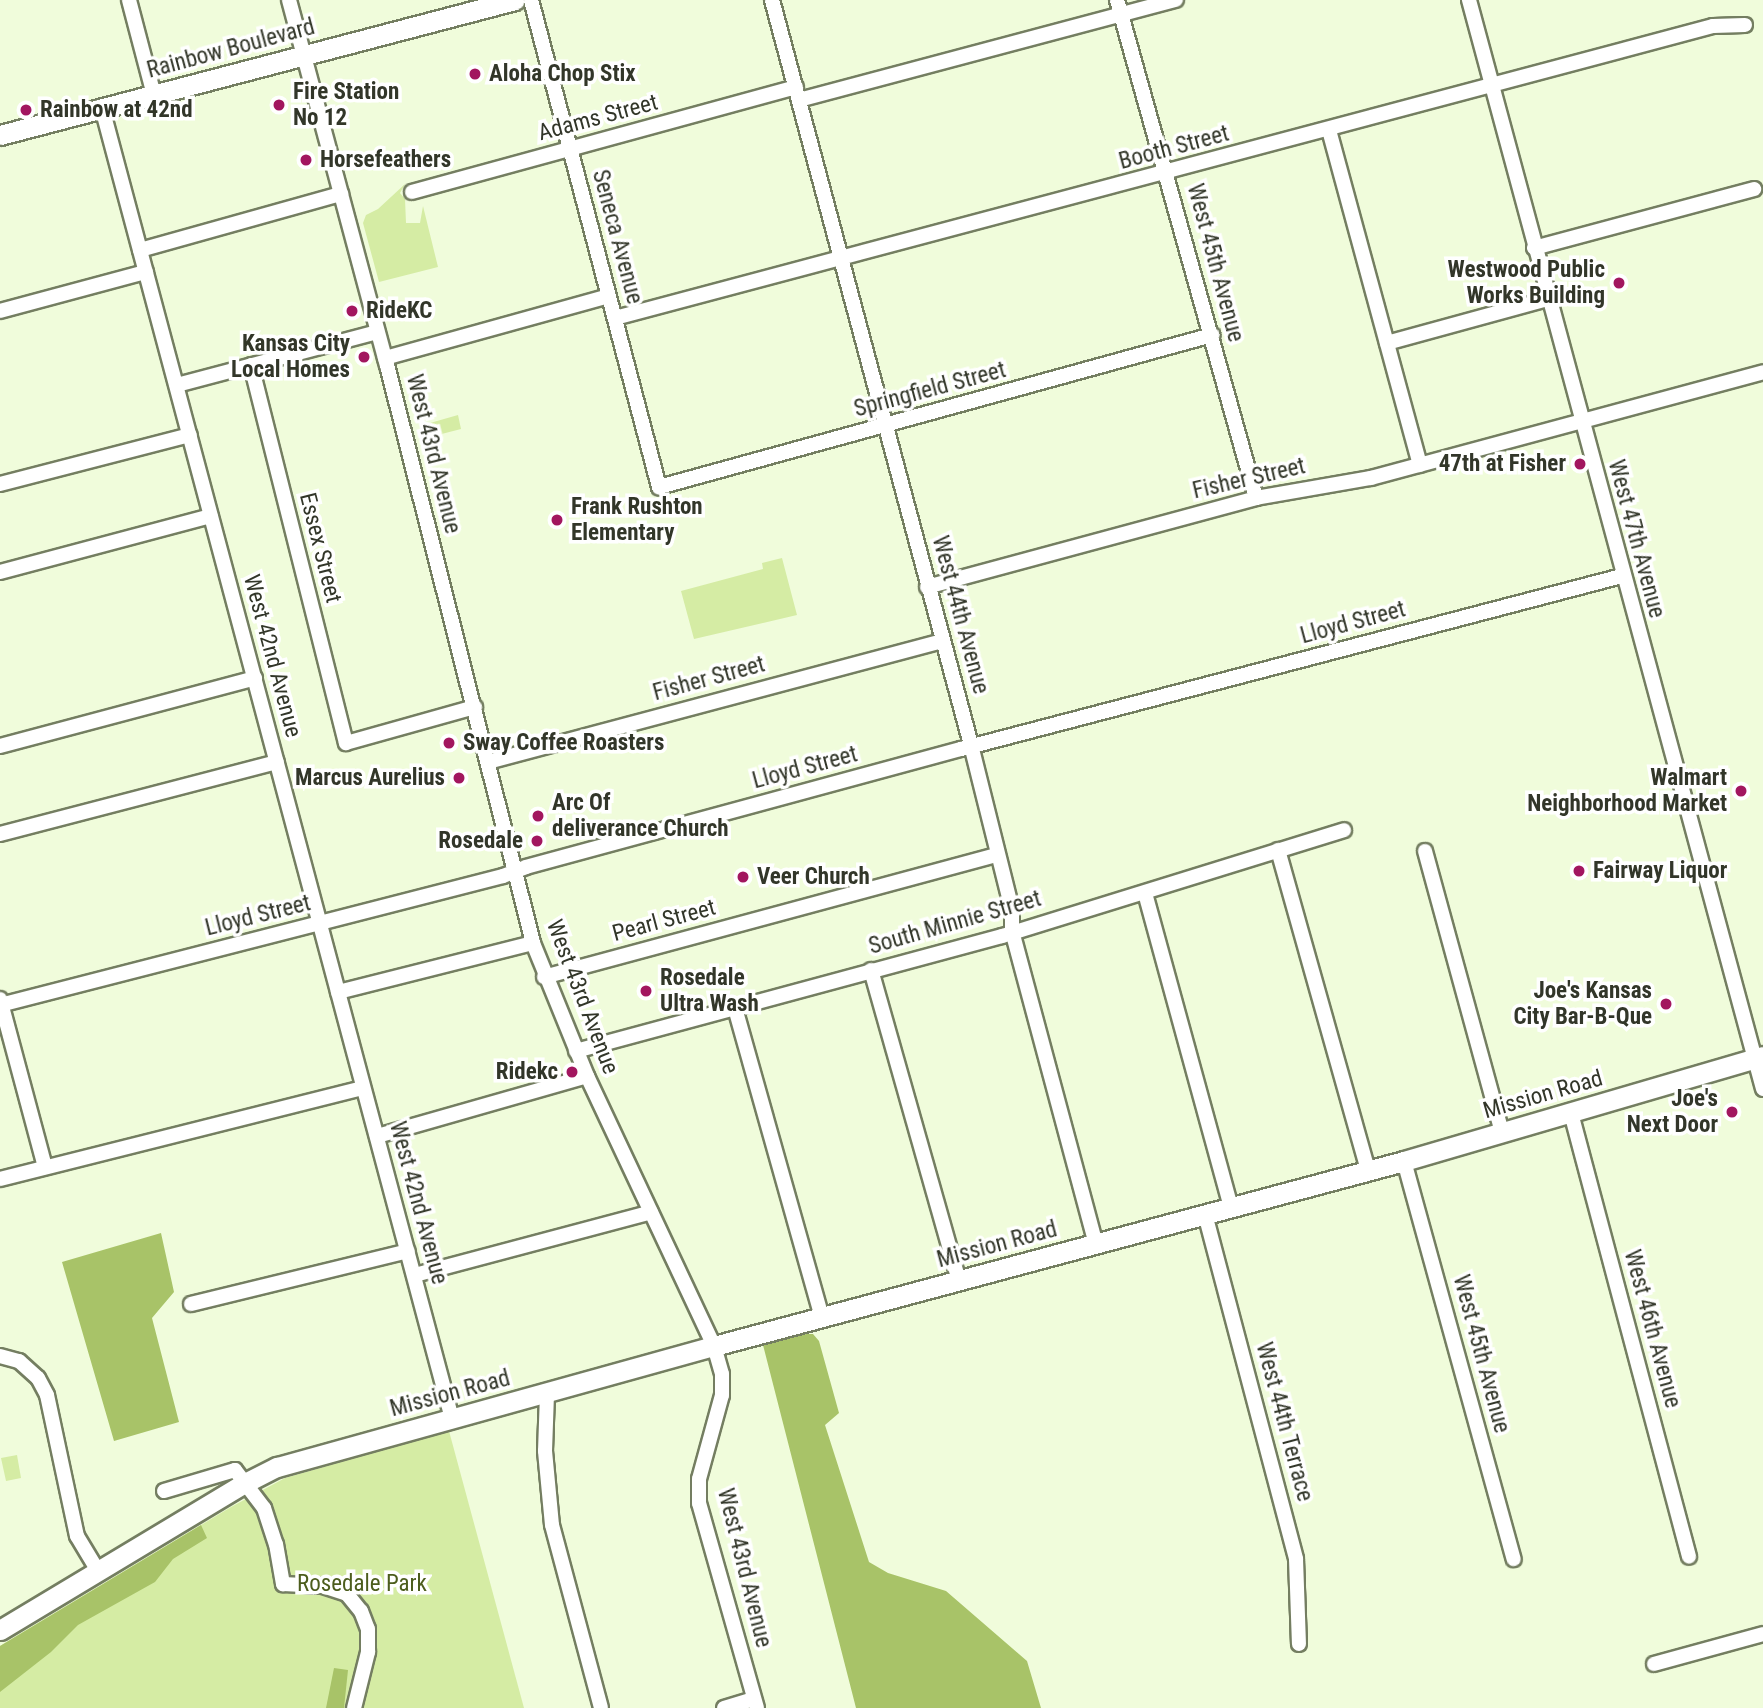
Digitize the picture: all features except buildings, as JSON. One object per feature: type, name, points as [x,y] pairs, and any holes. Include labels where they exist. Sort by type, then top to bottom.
[{"type":"main road","name":"Rainbow Boulevard","points":[[0,135],[515,0]]},
{"type":"main road","name":"Mission Road","points":[[0,1630],[245,1483],[277,1467],[714,1346],[1404,1161],[1759,1057]]},
{"type":"street","points":[[129,0],[154,95]]},
{"type":"street","name":"West 43rd Avenue","points":[[289,0],[385,358],[533,943],[544,977],[576,1051],[714,1346],[722,1374],[722,1395],[699,1479],[699,1503],[755,1704]]},
{"type":"street","name":"Seneca Avenue","points":[[531,0],[659,487]]},
{"type":"street","name":"West 44th Avenue","points":[[772,0],[887,425],[927,587],[972,746],[1012,909],[1013,931],[1096,1244]]},
{"type":"street","name":"Adams Street","points":[[412,192],[797,94],[1119,7],[1176,0]]},
{"type":"street","name":"West 47th Avenue","points":[[1469,0],[1622,576],[1759,1057],[1763,1089]]},
{"type":"street","name":"West 45th Avenue","points":[[1119,7],[1256,498]]},
{"type":"street","name":"Booth Street","points":[[615,318],[1713,26],[1745,25]]},
{"type":"street","name":"West 42nd Avenue","points":[[102,108],[452,1419]]},
{"type":"street","points":[[1329,130],[1420,465]]},
{"type":"street","points":[[1534,248],[1755,189]]},
{"type":"street","points":[[140,250],[341,194]]},
{"type":"street","points":[[0,311],[146,272]]},
{"type":"street","points":[[385,358],[609,296]]},
{"type":"street","points":[[1387,343],[1548,299]]},
{"type":"street","points":[[177,385],[377,332]]},
{"type":"street","name":"Springfield Street","points":[[659,487],[1212,335]]},
{"type":"street","name":"Essex Street","points":[[251,365],[346,743],[475,708]]},
{"type":"street","name":"Fisher Street","points":[[927,587],[1256,498],[1371,478],[1763,372]]},
{"type":"street","points":[[0,484],[190,435]]},
{"type":"street","points":[[0,572],[211,516]]},
{"type":"street","name":"Lloyd Street","points":[[1,1003],[514,873],[526,867],[972,746],[1622,576]]},
{"type":"street","name":"Fisher Street","points":[[488,762],[942,640]]},
{"type":"street","points":[[0,746],[255,678]]},
{"type":"street","points":[[0,834],[277,762]]},
{"type":"street","name":"South Minnie Street","points":[[576,1051],[1013,931],[1145,893],[1344,830]]},
{"type":"street","points":[[1278,850],[1368,1170]]},
{"type":"street","points":[[1425,851],[1502,1133]]},
{"type":"street","name":"Pearl Street","points":[[544,977],[997,855]]},
{"type":"street","points":[[1145,893],[1231,1207]]},
{"type":"street","points":[[338,992],[533,943]]},
{"type":"street","points":[[872,970],[959,1280]]},
{"type":"street","points":[[1,1003],[45,1167]]},
{"type":"street","points":[[735,1008],[822,1317]]},
{"type":"street","points":[[377,1136],[587,1076]]},
{"type":"street","points":[[0,1179],[363,1088]]},
{"type":"street","name":"West 46th Avenue","points":[[1571,1113],[1689,1557]]},
{"type":"street","name":"West 45th Avenue","points":[[1404,1161],[1514,1559]]},
{"type":"street","points":[[415,1275],[651,1212]]},
{"type":"street","name":"West 44th Terrace","points":[[1205,1214],[1296,1559],[1299,1644]]},
{"type":"street","points":[[191,1304],[408,1251]]},
{"type":"street","points":[[0,1356],[19,1361],[38,1378],[47,1395],[77,1535],[97,1571]]},
{"type":"street","points":[[547,1394],[545,1451],[552,1525],[601,1708]]},
{"type":"street","points":[[163,1491],[232,1470],[237,1471],[258,1496],[264,1508],[276,1544],[282,1584],[323,1586],[347,1594],[360,1611],[368,1629],[368,1652],[354,1708]]},
{"type":"street","points":[[1654,1664],[1763,1634]]},
{"type":"street","points":[[724,1708],[755,1704]]},
{"type":"green space","points":[[405,184],[400,193],[405,199],[406,223],[420,223],[423,206],[438,267],[379,282],[363,223],[366,215],[378,209]]},
{"type":"green space","points":[[458,415],[461,429],[426,438],[423,425]]},
{"type":"green space","points":[[782,558],[797,615],[694,639],[681,591],[763,569],[762,563]]},
{"type":"green space","points":[[161,1233],[174,1292],[152,1318],[179,1422],[114,1441],[62,1262]]},
{"type":"green space","points":[[813,1334],[819,1341],[839,1413],[825,1425],[869,1562],[888,1573],[946,1591],[1027,1661],[1041,1708],[856,1708],[763,1345]]},
{"type":"green space","name":"Rosedale Park","points":[[449,1431],[524,1708],[0,1708],[0,1646],[231,1507],[285,1478]]},
{"type":"green space","points":[[17,1455],[21,1478],[6,1481],[1,1458]]},
{"type":"green space","points":[[201,1525],[207,1538],[173,1559],[155,1582],[78,1625],[51,1652],[0,1692],[0,1646]]},
{"type":"green space","points":[[334,1668],[348,1670],[344,1708],[326,1708]]},
{"type":"place","name":"Aloha Chop Stix","points":[[475,74]]},
{"type":"place","name":"Fire Station No 12","points":[[279,105]]},
{"type":"place","name":"Rainbow at 42nd","points":[[26,110]]},
{"type":"place","name":"Horsefeathers","points":[[306,160]]},
{"type":"place","name":"Westwood Public Works Building","points":[[1619,283]]},
{"type":"place","name":"RideKC","points":[[352,311]]},
{"type":"place","name":"Kansas City Local Homes","points":[[364,357]]},
{"type":"place","name":"47th at Fisher","points":[[1580,464]]},
{"type":"place","name":"Frank Rushton Elementary","points":[[557,520]]},
{"type":"place","name":"Sway Coffee Roasters","points":[[449,743]]},
{"type":"place","name":"Marcus Aurelius","points":[[459,778]]},
{"type":"place","name":"Walmart Neighborhood Market","points":[[1741,791]]},
{"type":"place","name":"Arc Of deliverance Church","points":[[538,816]]},
{"type":"place","name":"Rosedale","points":[[537,841]]},
{"type":"place","name":"Fairway Liquor","points":[[1579,871]]},
{"type":"place","name":"Veer Church","points":[[743,877]]},
{"type":"place","name":"Rosedale Ultra Wash","points":[[646,991]]},
{"type":"place","name":"Joe's Kansas City Bar-B-Que","points":[[1666,1004]]},
{"type":"place","name":"Ridekc","points":[[572,1072]]},
{"type":"place","name":"Joe's Next Door","points":[[1732,1112]]}]
